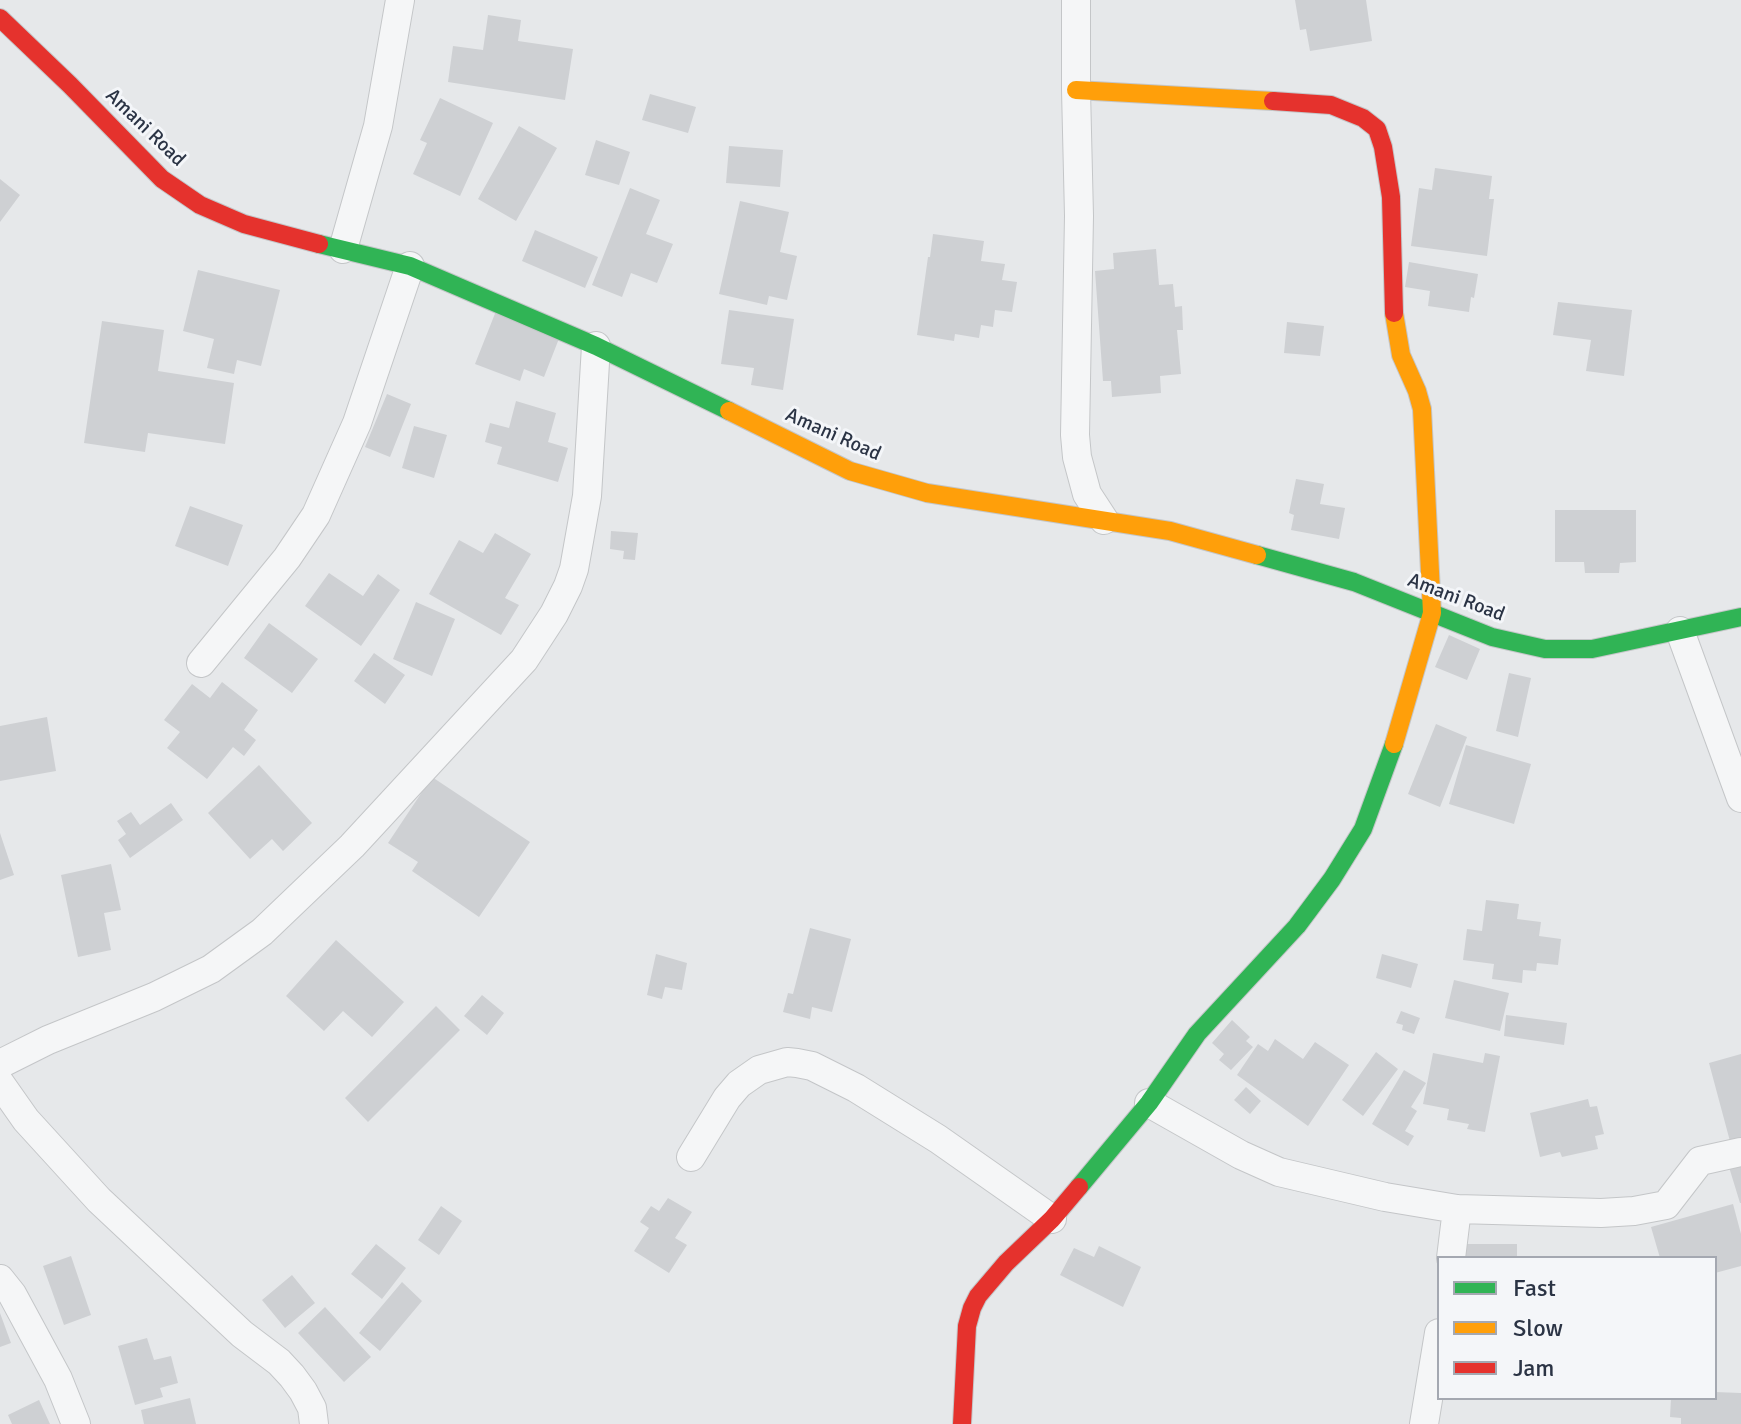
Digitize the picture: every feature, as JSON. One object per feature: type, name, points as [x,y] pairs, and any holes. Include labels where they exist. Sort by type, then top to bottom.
[{"type":"street","points":[[343,249],[378,126],[400,0]]},
{"type":"street","points":[[1076,0],[1079,216],[1075,435],[1077,457],[1087,494],[1104,520]]},
{"type":"street","name":"Amani Road","points":[[0,18],[162,179],[200,205],[244,224],[410,266],[596,346],[850,471],[927,493],[1170,531],[1354,582],[1492,637],[1545,649],[1592,649],[1741,617]]},
{"type":"street","points":[[962,1424],[965,1345],[972,1308],[978,1296],[1006,1263],[1052,1219],[1149,1103],[1197,1034],[1297,926],[1332,879],[1363,829],[1399,729],[1432,613],[1422,409],[1396,333],[1391,197],[1377,129],[1363,118],[1331,105],[1076,90]]},
{"type":"street","points":[[201,663],[287,558],[316,515],[357,423],[410,266]]},
{"type":"street","points":[[0,1064],[211,969],[262,932],[352,846],[524,660],[554,614],[574,569],[587,496],[596,346]]},
{"type":"street","points":[[1680,631],[1741,798]]},
{"type":"street","points":[[691,1157],[739,1084],[759,1070],[787,1062],[797,1063],[812,1066],[856,1088],[938,1139],[1052,1219]]},
{"type":"street","points":[[0,1083],[26,1120],[99,1200],[242,1334],[286,1369],[312,1408],[314,1424]]},
{"type":"street","points":[[1149,1103],[1241,1155],[1279,1172],[1370,1194],[1457,1209],[1601,1213],[1666,1205],[1700,1161],[1741,1152]]},
{"type":"street","points":[[1451,1256],[1457,1209]]},
{"type":"street","points":[[0,1279],[12,1294],[58,1379],[76,1424]]},
{"type":"street","points":[[1424,1424],[1437,1345]]},
{"type":"building","points":[[1295,0],[1366,0],[1372,41],[1310,51],[1306,29],[1300,30]]},
{"type":"building","points":[[488,15],[521,20],[518,41],[573,49],[565,100],[448,82],[453,46],[483,50]]},
{"type":"building","points":[[650,94],[696,107],[688,133],[642,120]]},
{"type":"building","points":[[440,98],[493,123],[460,196],[413,174],[427,143],[420,140]]},
{"type":"building","points":[[519,126],[557,148],[516,221],[478,199]]},
{"type":"building","points":[[596,140],[630,152],[619,185],[585,175]]},
{"type":"building","points":[[729,146],[783,150],[780,187],[726,183]]},
{"type":"building","points":[[1435,168],[1492,176],[1489,199],[1494,199],[1487,256],[1411,246],[1419,188],[1432,190]]},
{"type":"building","points":[[0,179],[20,195],[0,222]]},
{"type":"building","points":[[630,188],[660,200],[646,234],[673,244],[657,283],[631,273],[622,297],[592,285]]},
{"type":"building","points":[[740,201],[789,212],[780,252],[797,256],[787,300],[769,296],[767,305],[719,294]]},
{"type":"building","points":[[535,230],[598,257],[585,288],[522,261]]},
{"type":"building","points":[[933,234],[984,241],[981,261],[1005,264],[1002,280],[1017,282],[1012,312],[995,310],[993,327],[981,325],[979,338],[955,334],[954,341],[917,335]]},
{"type":"building","points":[[1156,249],[1159,285],[1173,284],[1175,307],[1182,306],[1183,330],[1177,330],[1181,374],[1160,376],[1161,393],[1112,397],[1111,381],[1103,381],[1095,271],[1114,269],[1113,253]]},
{"type":"building","points":[[1409,262],[1478,274],[1469,312],[1428,306],[1430,291],[1405,287]]},
{"type":"building","points":[[198,270],[280,290],[261,366],[237,360],[234,374],[207,368],[214,339],[183,331]]},
{"type":"building","points":[[1558,302],[1632,310],[1624,376],[1586,371],[1591,340],[1553,335]]},
{"type":"building","points":[[729,310],[794,319],[783,390],[751,385],[754,368],[721,364]]},
{"type":"building","points":[[496,311],[560,336],[544,377],[524,369],[520,381],[475,364]]},
{"type":"building","points":[[102,321],[164,330],[158,371],[234,383],[225,444],[148,433],[145,452],[84,443]]},
{"type":"building","points":[[1287,322],[1324,326],[1320,356],[1284,353]]},
{"type":"building","points":[[387,394],[411,404],[390,457],[365,447]]},
{"type":"building","points":[[516,401],[556,413],[548,442],[568,448],[558,482],[497,464],[502,447],[485,442],[490,423],[509,428]]},
{"type":"building","points":[[414,426],[447,435],[434,478],[402,468]]},
{"type":"building","points":[[1296,479],[1324,484],[1320,504],[1345,508],[1339,539],[1291,530],[1294,515],[1289,513]]},
{"type":"building","points":[[190,506],[243,525],[228,566],[175,546]]},
{"type":"building","points":[[1555,510],[1636,510],[1636,562],[1620,563],[1619,573],[1585,573],[1584,562],[1555,562]]},
{"type":"building","points":[[611,531],[638,533],[635,560],[623,559],[624,551],[610,549]]},
{"type":"building","points":[[495,533],[531,554],[505,598],[519,605],[501,635],[429,594],[459,540],[483,553]]},
{"type":"building","points":[[329,573],[363,596],[378,574],[400,590],[361,646],[305,606]]},
{"type":"building","points":[[416,602],[455,619],[432,676],[393,659]]},
{"type":"building","points":[[269,623],[318,659],[292,693],[244,658]]},
{"type":"building","points":[[1449,635],[1480,649],[1467,680],[1435,667]]},
{"type":"building","points":[[374,653],[405,675],[385,704],[354,681]]},
{"type":"building","points":[[1509,673],[1531,678],[1518,737],[1496,731]]},
{"type":"building","points":[[222,682],[258,710],[244,730],[256,740],[244,756],[233,747],[207,779],[167,748],[180,732],[164,720],[192,684],[210,698]]},
{"type":"building","points":[[47,717],[56,771],[0,781],[0,726]]},
{"type":"building","points":[[1436,724],[1467,737],[1440,807],[1408,794]]},
{"type":"building","points":[[1466,745],[1531,764],[1514,824],[1449,804]]},
{"type":"building","points":[[259,765],[312,823],[283,851],[272,839],[250,859],[208,813]]},
{"type":"building","points":[[432,777],[530,842],[479,917],[412,871],[418,862],[388,843]]},
{"type":"building","points":[[171,803],[183,820],[130,858],[118,840],[126,834],[117,821],[131,812],[140,825]]},
{"type":"building","points":[[0,833],[14,875],[0,880]]},
{"type":"building","points":[[111,864],[121,910],[104,913],[111,950],[78,957],[61,875]]},
{"type":"building","points":[[1486,900],[1519,904],[1517,919],[1541,922],[1539,936],[1561,939],[1558,965],[1537,963],[1536,971],[1523,970],[1522,983],[1492,979],[1494,964],[1463,960],[1467,929],[1482,931]]},
{"type":"building","points":[[810,928],[851,939],[832,1012],[812,1007],[810,1019],[783,1012],[788,993],[793,994]]},
{"type":"building","points":[[336,940],[404,1002],[372,1037],[343,1011],[324,1031],[286,996]]},
{"type":"building","points":[[656,954],[687,963],[682,990],[665,987],[662,999],[647,995]]},
{"type":"building","points":[[1382,954],[1418,964],[1411,988],[1376,978]]},
{"type":"building","points":[[1454,980],[1509,993],[1500,1031],[1445,1018]]},
{"type":"building","points":[[482,995],[504,1013],[487,1035],[464,1016]]},
{"type":"building","points":[[436,1006],[460,1030],[368,1122],[345,1098]]},
{"type":"building","points":[[1401,1011],[1420,1018],[1414,1034],[1402,1030],[1403,1025],[1396,1023]]},
{"type":"building","points":[[1506,1015],[1567,1023],[1564,1045],[1504,1036]]},
{"type":"building","points":[[1232,1020],[1250,1037],[1246,1041],[1253,1047],[1231,1070],[1219,1060],[1224,1054],[1212,1043]]},
{"type":"building","points":[[1275,1039],[1303,1059],[1315,1042],[1349,1065],[1308,1126],[1237,1075],[1258,1044],[1268,1051]]},
{"type":"building","points":[[1376,1052],[1398,1069],[1363,1116],[1342,1100]]},
{"type":"building","points":[[1433,1053],[1483,1063],[1485,1053],[1500,1056],[1485,1132],[1467,1129],[1469,1124],[1447,1120],[1449,1109],[1423,1104]]},
{"type":"building","points":[[1741,1054],[1741,1142],[1731,1145],[1709,1063]]},
{"type":"building","points":[[1404,1070],[1426,1083],[1411,1107],[1417,1111],[1405,1131],[1414,1136],[1408,1146],[1372,1124]]},
{"type":"building","points":[[1246,1087],[1261,1101],[1250,1114],[1234,1100]]},
{"type":"building","points":[[1588,1099],[1590,1107],[1597,1106],[1604,1134],[1595,1136],[1598,1149],[1562,1157],[1560,1152],[1540,1157],[1530,1113]]},
{"type":"building","points":[[1741,1163],[1741,1203],[1740,1203],[1729,1167]]},
{"type":"building","points":[[668,1198],[692,1212],[675,1238],[687,1245],[669,1273],[634,1251],[649,1228],[640,1222],[651,1206],[659,1211]]},
{"type":"building","points":[[1733,1204],[1741,1234],[1741,1266],[1717,1272],[1717,1256],[1659,1256],[1651,1227]]},
{"type":"building","points":[[441,1206],[462,1221],[439,1255],[418,1240]]},
{"type":"building","points":[[376,1244],[406,1268],[382,1299],[351,1274]]},
{"type":"building","points":[[1463,1244],[1517,1244],[1517,1256],[1463,1256]]},
{"type":"building","points":[[1099,1246],[1141,1267],[1123,1307],[1060,1275],[1074,1248],[1094,1257]]},
{"type":"building","points":[[71,1256],[91,1315],[64,1325],[43,1266]]},
{"type":"building","points":[[292,1275],[315,1303],[285,1328],[262,1300]]},
{"type":"building","points":[[402,1282],[422,1301],[380,1351],[359,1333]]},
{"type":"building","points":[[325,1307],[371,1357],[344,1382],[298,1333]]},
{"type":"building","points":[[0,1313],[11,1343],[0,1347]]},
{"type":"building","points":[[147,1338],[154,1360],[171,1356],[178,1383],[160,1388],[163,1397],[135,1405],[118,1346]]},
{"type":"building","points":[[1717,1392],[1741,1393],[1741,1424],[1681,1424],[1681,1418],[1670,1417],[1671,1400],[1717,1400]]},
{"type":"building","points":[[190,1398],[196,1424],[144,1424],[141,1410]]},
{"type":"building","points":[[39,1400],[50,1424],[12,1424],[8,1415]]},
{"type":"traffic: fast","points":[[319,244],[410,266],[596,346],[729,411]]},
{"type":"traffic: fast","points":[[1257,555],[1354,582],[1492,637],[1545,649],[1592,649],[1741,617]]},
{"type":"traffic: fast","points":[[1079,1187],[1149,1103],[1197,1034],[1297,926],[1332,879],[1363,829],[1394,744]]},
{"type":"traffic: slow","points":[[1076,90],[1273,101]]},
{"type":"traffic: slow","points":[[1394,313],[1401,355],[1422,409],[1432,613],[1394,744]]},
{"type":"traffic: slow","points":[[729,411],[850,471],[927,493],[1170,531],[1257,555]]},
{"type":"traffic: jam","points":[[0,18],[162,179],[200,205],[244,224],[319,244]]},
{"type":"traffic: jam","points":[[1273,101],[1331,105],[1363,118],[1377,129],[1391,197],[1394,313]]},
{"type":"traffic: jam","points":[[962,1424],[967,1326],[972,1308],[978,1296],[1006,1263],[1052,1219],[1079,1187]]}]
